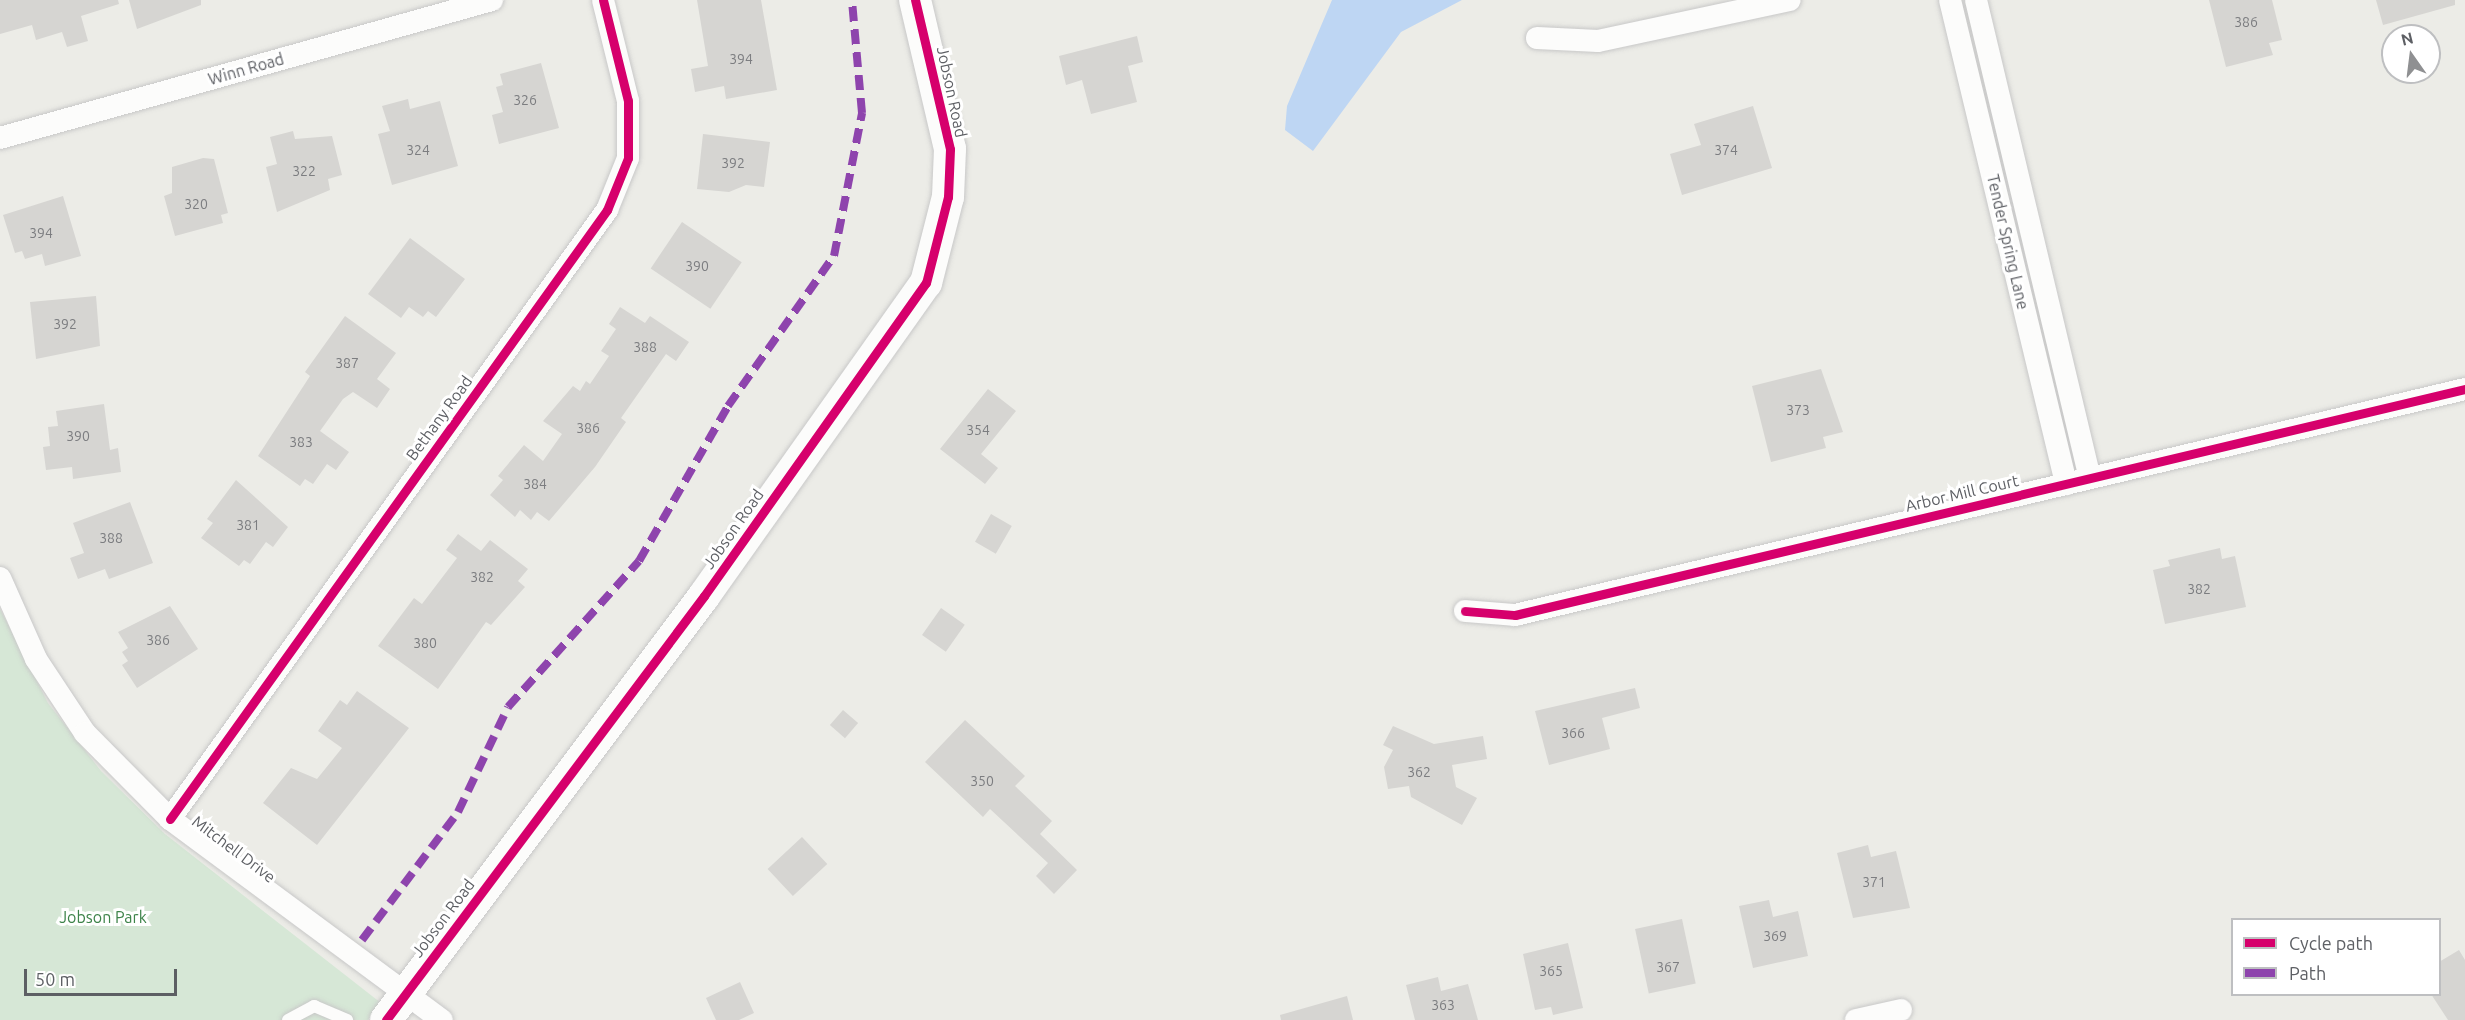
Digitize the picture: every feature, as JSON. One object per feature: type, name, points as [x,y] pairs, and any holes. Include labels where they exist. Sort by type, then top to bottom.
[{"type":"street","name":"Winn Road","points":[[0,138],[492,0]]},
{"type":"street","name":"Bethany Road","points":[[170,819],[607,210],[628,158],[628,101],[603,0]]},
{"type":"street","name":"Jobson Road","points":[[386,1020],[704,596],[926,283],[948,197],[950,149],[915,0]]},
{"type":"street","points":[[1537,38],[1598,41],[1790,0]]},
{"type":"street","name":"Tender Spring Lane","points":[[1950,0],[2066,484]]},
{"type":"street","name":"Tender Spring Lane","points":[[1976,0],[2090,478]]},
{"type":"street","name":"Arbor Mill Court","points":[[1465,611],[1515,615],[2465,388]]},
{"type":"street","name":"Mitchell Drive","points":[[1,584],[36,659],[85,733],[170,819],[404,995],[442,1020]]},
{"type":"street","points":[[1856,1020],[1901,1010]]},
{"type":"lane","points":[[288,1020],[314,1006],[347,1020]]},
{"type":"green space","name":"Jobson Park","points":[[0,609],[48,703],[101,771],[165,834],[381,1003],[368,1020],[0,1020]]},
{"type":"water","points":[[1332,0],[1462,0],[1401,32],[1313,151],[1285,130],[1287,106]]},
{"type":"building","points":[[0,0],[118,0],[119,4],[81,16],[88,41],[67,47],[62,32],[36,40],[32,25],[0,34]]},
{"type":"building","points":[[129,0],[201,0],[201,5],[137,29]]},
{"type":"building","points":[[697,0],[761,0],[777,90],[726,99],[724,86],[695,92],[691,69],[708,66]]},
{"type":"building","points":[[2209,0],[2272,0],[2282,40],[2269,43],[2273,55],[2226,67]]},
{"type":"building","points":[[2376,0],[2455,0],[2455,5],[2383,24]]},
{"type":"building","points":[[1137,36],[1143,62],[1128,66],[1137,102],[1091,114],[1082,80],[1066,85],[1059,56]]},
{"type":"building","points":[[541,63],[559,128],[499,144],[492,115],[503,112],[496,87],[503,85],[500,74]]},
{"type":"building","points":[[408,99],[410,109],[440,101],[458,166],[392,185],[378,134],[390,131],[382,106]]},
{"type":"building","points":[[1753,106],[1772,168],[1682,195],[1670,154],[1701,145],[1694,124]]},
{"type":"building","points":[[293,131],[295,139],[332,136],[342,175],[328,179],[330,190],[277,212],[266,167],[277,164],[270,137]]},
{"type":"building","points":[[703,134],[770,142],[764,187],[746,185],[729,192],[697,189]]},
{"type":"building","points":[[203,158],[214,159],[228,213],[221,215],[223,223],[175,236],[164,196],[172,193],[172,167]]},
{"type":"building","points":[[63,196],[81,256],[45,266],[42,254],[25,259],[22,251],[15,253],[3,215]]},
{"type":"building","points":[[682,222],[742,262],[710,309],[651,268]]},
{"type":"building","points":[[410,238],[465,279],[436,317],[428,311],[423,317],[409,307],[401,318],[368,294]]},
{"type":"building","points":[[96,296],[100,346],[36,359],[30,302]]},
{"type":"building","points":[[620,307],[645,323],[650,316],[689,342],[676,361],[666,354],[621,418],[626,422],[595,467],[549,521],[537,512],[531,520],[520,510],[515,517],[490,495],[503,480],[498,476],[524,445],[543,461],[562,434],[543,421],[573,386],[580,391],[586,381],[590,384],[609,356],[601,351],[616,329],[609,324]]},
{"type":"building","points":[[345,316],[396,353],[377,379],[390,389],[377,408],[353,392],[343,399],[320,431],[349,452],[336,470],[327,464],[313,484],[305,479],[300,486],[258,456],[310,376],[305,372]]},
{"type":"building","points":[[1821,369],[1843,432],[1823,437],[1826,448],[1771,462],[1752,386]]},
{"type":"building","points":[[988,389],[1016,411],[981,454],[998,468],[985,484],[940,449]]},
{"type":"building","points":[[104,404],[110,450],[118,448],[121,472],[73,479],[72,467],[46,470],[43,447],[50,446],[48,427],[58,426],[56,411]]},
{"type":"building","points":[[236,480],[288,527],[273,547],[266,542],[250,564],[244,560],[239,566],[201,538],[213,523],[207,519]]},
{"type":"building","points":[[130,502],[153,563],[109,579],[105,569],[78,579],[70,558],[84,553],[73,523]]},
{"type":"building","points":[[991,514],[1012,526],[996,554],[975,542]]},
{"type":"building","points":[[458,534],[481,551],[490,540],[528,569],[518,581],[525,587],[491,625],[486,622],[438,689],[378,646],[414,598],[422,604],[457,558],[446,550]]},
{"type":"building","points":[[2220,548],[2222,559],[2235,556],[2246,607],[2165,624],[2153,570],[2170,566],[2168,560]]},
{"type":"building","points":[[170,606],[198,649],[137,688],[122,665],[128,661],[122,652],[128,648],[118,632]]},
{"type":"building","points":[[941,608],[965,625],[946,652],[922,635]]},
{"type":"building","points":[[1635,688],[1640,708],[1602,718],[1610,749],[1549,765],[1535,711]]},
{"type":"building","points":[[357,691],[409,728],[317,845],[263,803],[291,768],[317,779],[342,748],[318,731],[340,700],[347,705]]},
{"type":"building","points":[[843,710],[858,723],[845,738],[830,725]]},
{"type":"building","points":[[965,720],[1025,776],[1015,786],[1052,821],[1040,834],[1077,870],[1054,894],[1036,876],[1048,863],[990,809],[983,817],[925,762]]},
{"type":"building","points":[[1393,726],[1434,744],[1483,736],[1487,759],[1452,765],[1456,787],[1477,798],[1462,825],[1411,797],[1409,786],[1388,789],[1384,767],[1393,750],[1383,745]]},
{"type":"building","points":[[802,837],[827,864],[793,896],[768,869]]},
{"type":"building","points":[[1868,845],[1871,857],[1896,851],[1910,908],[1853,918],[1837,853]]},
{"type":"building","points":[[1769,900],[1773,917],[1798,911],[1808,956],[1753,968],[1739,906]]},
{"type":"building","points":[[1682,919],[1696,984],[1649,994],[1635,929]]},
{"type":"building","points":[[1568,943],[1583,1008],[1553,1015],[1551,1007],[1535,1010],[1523,954]]},
{"type":"building","points":[[2459,950],[2465,960],[2465,1020],[2448,1020],[2432,996],[2441,996],[2441,961]]},
{"type":"building","points":[[1438,977],[1441,991],[1468,984],[1478,1020],[1415,1020],[1406,985]]},
{"type":"building","points":[[740,982],[754,1013],[739,1020],[716,1020],[706,998]]},
{"type":"building","points":[[1347,996],[1353,1020],[1281,1020],[1280,1015]]},
{"type":"marked path","points":[[362,940],[458,812],[508,707],[639,561],[728,406],[834,256],[862,113],[852,0]]},
{"type":"cycle path","points":[[170,819],[607,210],[628,158],[628,101],[603,0]]},
{"type":"cycle path","points":[[386,1020],[704,596],[926,283],[948,197],[950,149],[915,0]]},
{"type":"cycle path","points":[[1465,611],[1515,615],[2465,389]]}]
